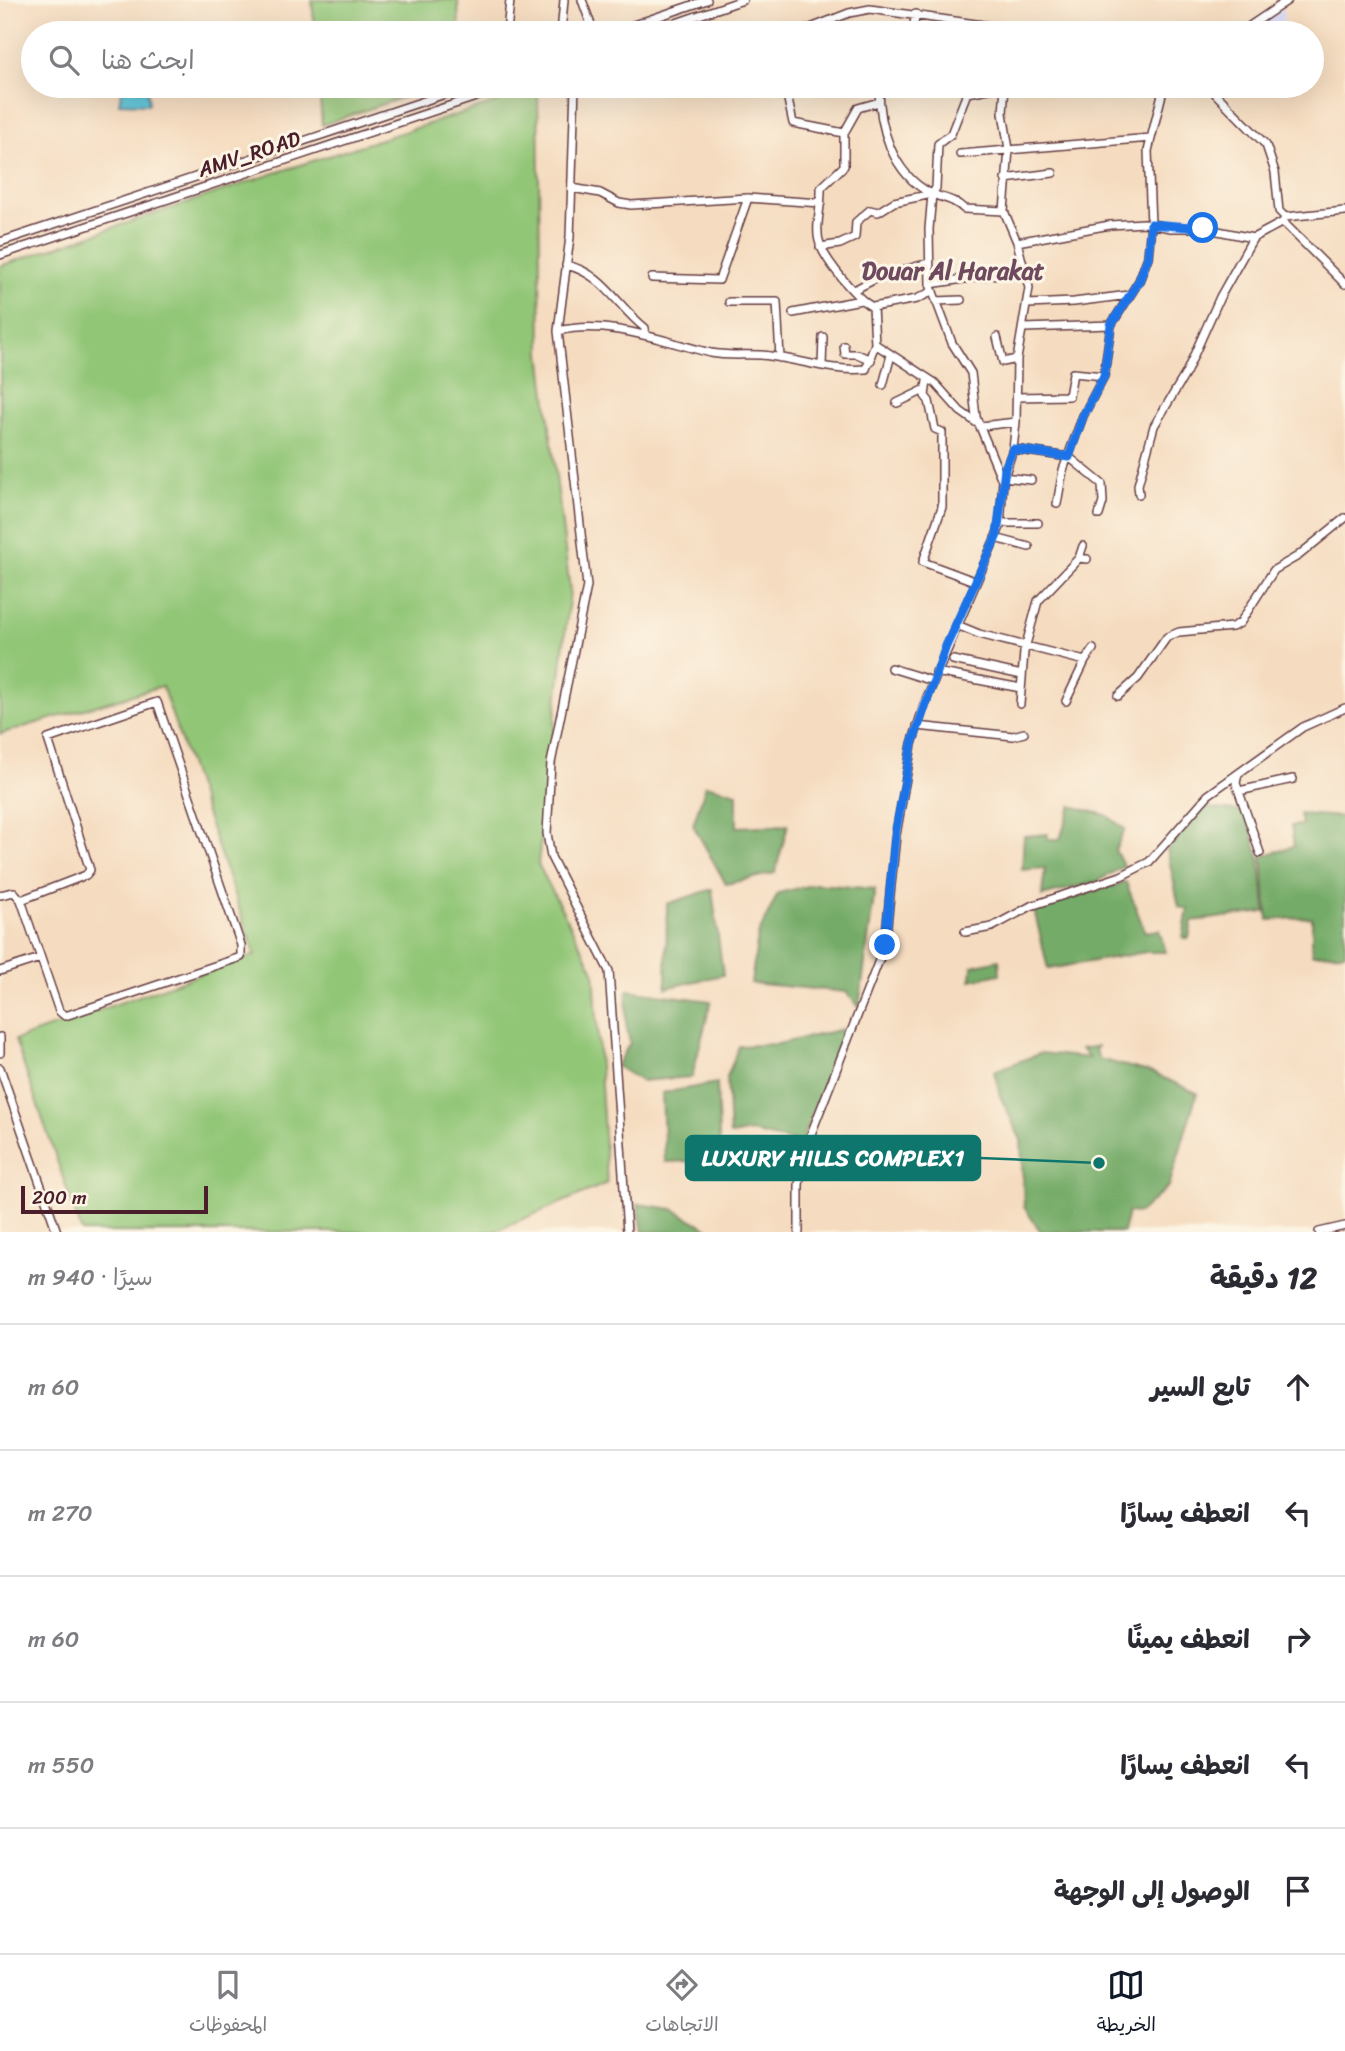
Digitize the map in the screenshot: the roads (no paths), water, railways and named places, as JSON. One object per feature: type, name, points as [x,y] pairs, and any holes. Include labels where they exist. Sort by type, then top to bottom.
[{"type":"street","points":[[508,21],[510,0]]},
{"type":"street","points":[[562,21],[564,0]]},
{"type":"street","points":[[582,0],[590,21]]},
{"type":"street","points":[[645,21],[707,0]]},
{"type":"street","points":[[682,21],[743,0]]},
{"type":"street","points":[[1257,21],[1288,0]]},
{"type":"street","points":[[830,21],[857,11],[916,14],[956,21]]},
{"type":"street","points":[[915,21],[916,14]]},
{"type":"street","points":[[0,242],[436,98]]},
{"type":"street","name":"AMV_ROAD","points":[[0,255],[473,98]]},
{"type":"street","points":[[575,98],[572,188],[558,331],[587,586],[551,763],[547,839],[551,857],[609,971],[627,1232]]},
{"type":"street","points":[[788,98],[793,123],[844,134]]},
{"type":"street","points":[[879,98],[882,122],[902,173],[932,194],[955,200],[970,211],[1004,211]]},
{"type":"street","points":[[965,98],[951,134],[938,144],[936,188],[932,194],[929,263],[936,301],[952,343],[971,373],[976,417],[1003,479]]},
{"type":"street","points":[[799,1232],[799,1185],[804,1152],[885,945],[895,835],[917,726],[936,672],[1000,523],[1003,479],[1013,449],[1017,359],[1029,288],[1021,267],[1017,242],[1004,211],[1009,149],[1003,113],[1004,98]]},
{"type":"street","points":[[1057,504],[1063,470],[1083,416],[1104,376],[1111,325],[1148,257],[1151,224],[1148,152],[1161,98]]},
{"type":"street","points":[[1220,98],[1263,139],[1275,172],[1279,211],[1284,219],[1345,284]]},
{"type":"street","points":[[430,100],[434,111]]},
{"type":"street","points":[[879,102],[858,108],[844,134],[844,166],[821,188],[820,247],[861,300],[873,307],[917,299],[932,288],[1021,267]]},
{"type":"street","points":[[413,106],[417,116]]},
{"type":"street","points":[[960,154],[1151,138]]},
{"type":"street","points":[[1005,179],[1052,173]]},
{"type":"street","points":[[572,188],[600,193],[619,204],[631,205],[748,198],[821,204]]},
{"type":"street","points":[[820,247],[840,244],[855,237],[856,222],[870,210],[878,212],[894,202],[932,194]]},
{"type":"street","points":[[652,278],[719,280],[748,198]]},
{"type":"street","points":[[1139,494],[1138,485],[1154,426],[1191,364],[1220,297],[1253,238],[1284,219],[1345,211]]},
{"type":"street","points":[[1017,242],[1110,225],[1151,224],[1203,228],[1253,238]]},
{"type":"street","points":[[854,290],[881,276],[929,263]]},
{"type":"street","points":[[566,265],[586,269],[603,283],[618,303],[645,328],[645,334]]},
{"type":"street","points":[[1027,304],[1129,296]]},
{"type":"street","points":[[793,313],[861,300]]},
{"type":"street","points":[[936,301],[961,300]]},
{"type":"street","points":[[729,302],[777,302],[780,358]]},
{"type":"street","points":[[558,331],[580,326],[645,334],[727,356],[780,358],[822,366],[866,369],[875,344],[873,307]]},
{"type":"street","points":[[1024,328],[1111,325]]},
{"type":"street","points":[[822,366],[823,337]]},
{"type":"street","points":[[997,337],[1003,362],[1017,359]]},
{"type":"street","points":[[875,344],[919,371],[926,385],[925,396],[929,401],[935,429],[942,432],[943,496],[923,562],[974,581]]},
{"type":"street","points":[[844,346],[845,354],[868,356],[871,360]]},
{"type":"street","points":[[883,385],[891,355]]},
{"type":"street","points":[[1017,397],[1069,396],[1073,373],[1104,376]]},
{"type":"street","points":[[897,403],[926,385],[935,383],[960,411],[981,426],[1016,422]]},
{"type":"street","points":[[1013,449],[1069,457],[1102,484],[1103,502],[1099,515]]},
{"type":"street","points":[[1003,479],[1031,480]]},
{"type":"street","points":[[1118,696],[1138,678],[1167,637],[1179,632],[1232,627],[1240,623],[1275,570],[1298,556],[1345,518]]},
{"type":"street","points":[[1000,523],[1038,523]]},
{"type":"street","points":[[995,538],[1029,547]]},
{"type":"street","points":[[1020,704],[1025,645],[1037,615],[1038,601],[1083,559],[1083,546]]},
{"type":"street","points":[[957,625],[979,634],[1085,661]]},
{"type":"street","points":[[1066,701],[1093,649]]},
{"type":"street","points":[[953,660],[1023,675]]},
{"type":"street","points":[[891,668],[933,681]]},
{"type":"street","points":[[936,672],[1021,688]]},
{"type":"street","points":[[0,895],[15,892],[21,900],[59,1011],[68,1016],[241,957],[241,945],[157,702],[48,739],[90,870],[86,876],[21,900]]},
{"type":"street","points":[[965,932],[992,928],[1031,906],[1121,876],[1149,862],[1209,795],[1303,727],[1345,708]]},
{"type":"street","points":[[917,726],[1013,736],[1024,733]]},
{"type":"street","points":[[1238,774],[1236,783],[1259,853]]},
{"type":"street","points":[[1239,791],[1293,779]]},
{"type":"street","points":[[0,971],[40,958]]},
{"type":"street","points":[[0,1037],[0,1053]]},
{"type":"street","points":[[0,1068],[57,1232]]},
{"type":"street","points":[[1320,1232],[1345,1226]]},
{"type":"water","points":[[120,98],[148,98],[149,104],[119,103]]},
{"type":"place","name":"LUXURY HILLS COMPLEX1","points":[[1099,1163]]},
{"type":"district","name":"Douar Al Harakat","points":[[953,271]]}]
